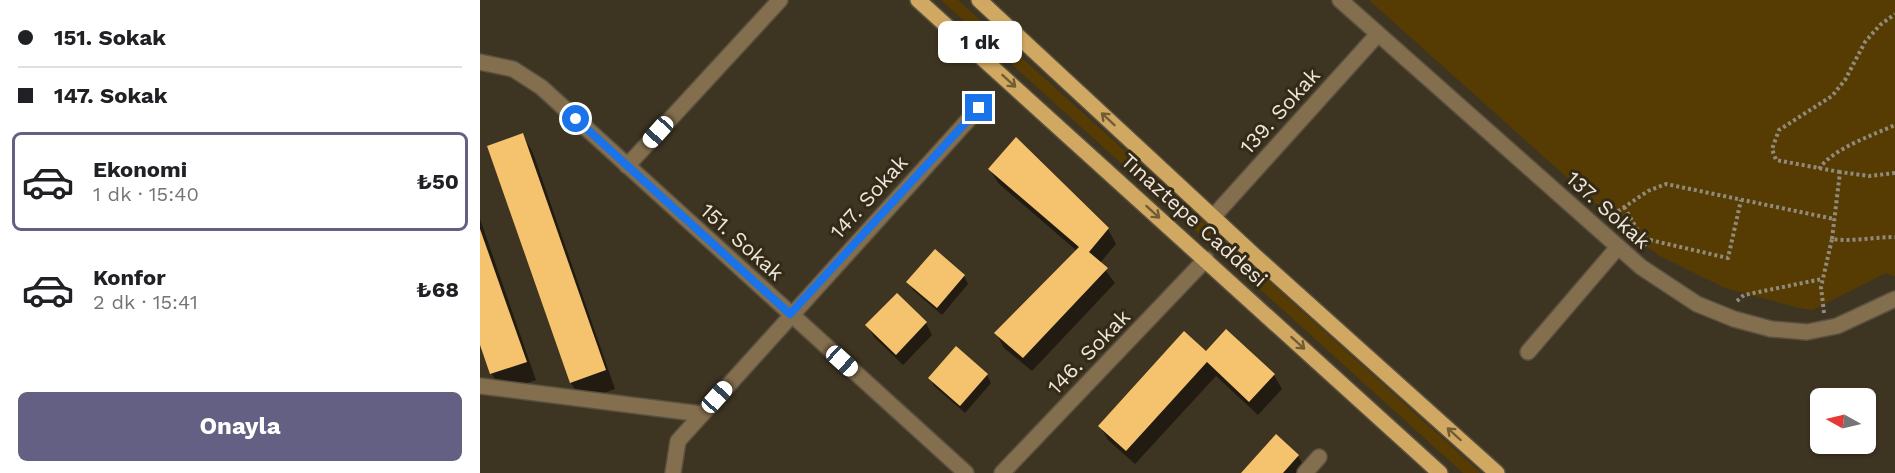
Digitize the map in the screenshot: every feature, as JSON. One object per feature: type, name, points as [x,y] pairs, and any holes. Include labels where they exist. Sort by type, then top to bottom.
[{"type":"main road","name":"Tınaztepe Caddesi","points":[[918,0],[1440,473]]},
{"type":"main road","name":"Tınaztepe Caddesi","points":[[979,0],[1213,217],[1497,473]]},
{"type":"street","points":[[627,166],[780,0]]},
{"type":"street","name":"137. Sokak","points":[[1340,0],[1624,252],[1697,304],[1771,329],[1807,332],[1863,316],[1895,299]]},
{"type":"street","name":"139. Sokak","points":[[1213,217],[1378,34]]},
{"type":"street","name":"151. Sokak","points":[[480,62],[513,69],[542,87],[962,472]]},
{"type":"street","name":"147. Sokak","points":[[673,473],[678,441],[790,314],[979,108]]},
{"type":"street","points":[[1528,352],[1624,252]]},
{"type":"street","name":"146. Sokak","points":[[1002,473],[1206,259]]},
{"type":"street","points":[[480,386],[702,414]]},
{"type":"street","points":[[1305,473],[1319,457]]},
{"type":"path","points":[[1895,14],[1865,42],[1845,80],[1832,96],[1779,130],[1772,149],[1776,160],[1820,169],[1869,176],[1895,173]]},
{"type":"path","points":[[1820,169],[1824,162],[1853,144],[1895,125]]},
{"type":"path","points":[[1826,328],[1822,279],[1832,238],[1839,172]]},
{"type":"path","points":[[1595,226],[1666,184],[1834,219]]},
{"type":"path","points":[[1624,207],[1640,234],[1650,240],[1728,258],[1741,200]]},
{"type":"path","points":[[1832,238],[1845,241],[1870,237],[1895,237]]},
{"type":"path","points":[[1624,252],[1650,240]]},
{"type":"path","points":[[1722,314],[1744,296],[1822,279]]},
{"type":"shaded area","points":[[941,0],[958,0],[1481,473],[1463,473]]},
{"type":"shaded area","points":[[1369,0],[1895,0],[1895,277],[1886,273],[1812,310],[1725,288],[1660,256],[1631,235]]},
{"type":"building","points":[[523,133],[606,370],[570,383],[487,146]]},
{"type":"building","points":[[1016,137],[1109,228],[1089,252],[1108,268],[1023,358],[994,333],[1079,247],[988,169]]},
{"type":"building","points":[[480,229],[527,362],[490,374],[480,345]]},
{"type":"building","points":[[935,249],[965,275],[937,308],[906,282]]},
{"type":"building","points":[[897,293],[927,322],[896,355],[865,325]]},
{"type":"building","points":[[1226,329],[1275,374],[1249,402],[1207,362],[1126,451],[1098,426],[1184,331],[1206,351]]},
{"type":"building","points":[[956,346],[988,374],[960,406],[928,378]]},
{"type":"building","points":[[1276,434],[1299,455],[1283,473],[1241,473]]},
{"type":"route","points":[[576,119],[790,314],[979,108]]}]
